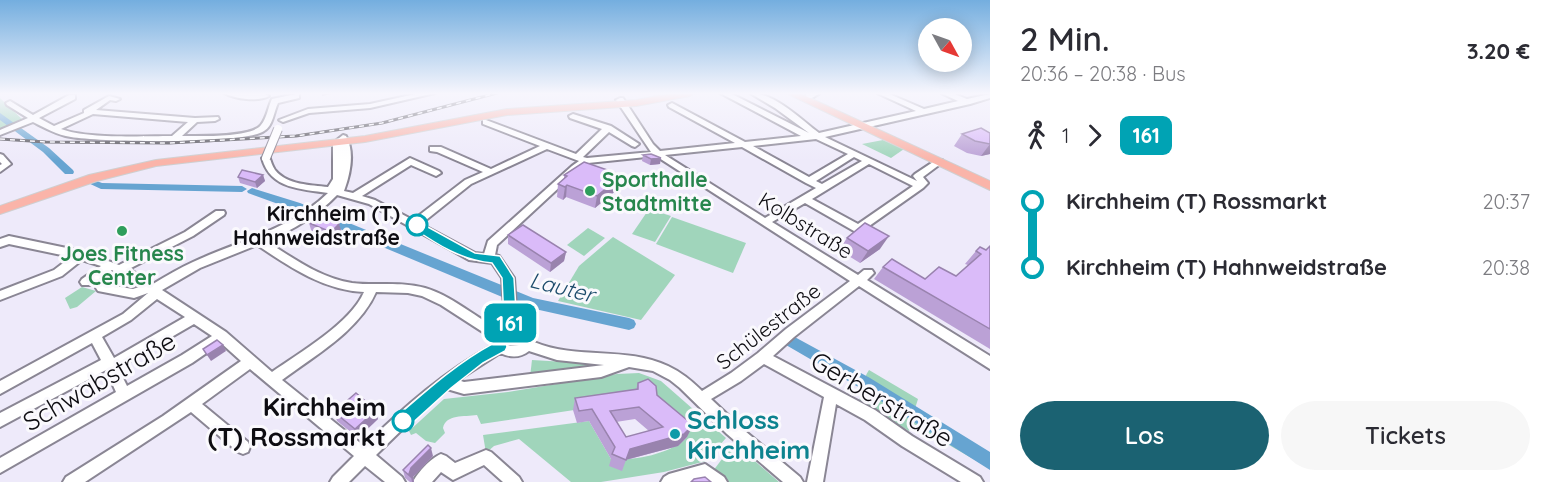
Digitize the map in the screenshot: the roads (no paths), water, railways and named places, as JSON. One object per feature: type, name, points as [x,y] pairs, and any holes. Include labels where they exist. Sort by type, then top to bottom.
[{"type":"main road","points":[[0,210],[71,184],[149,164],[342,141],[487,115]]},
{"type":"main road","points":[[843,115],[862,127],[990,186]]},
{"type":"main road","points":[[0,204],[71,178],[148,159],[198,151],[342,141]]},
{"type":"street","points":[[25,115],[30,120],[71,135],[176,138],[244,135],[258,132],[266,125],[270,115]]},
{"type":"street","points":[[2,132],[38,115]]},
{"type":"street","points":[[54,130],[85,115]]},
{"type":"street","points":[[141,115],[195,120],[215,119]]},
{"type":"street","points":[[285,115],[266,158],[271,172],[277,177],[301,186],[355,196],[415,224],[442,242],[473,257],[495,259],[505,271],[511,326]]},
{"type":"street","points":[[283,120],[296,115]]},
{"type":"street","name":"Kolbstraße","points":[[631,115],[656,153],[765,222],[863,277],[990,363]]},
{"type":"street","points":[[691,115],[823,188]]},
{"type":"street","points":[[769,115],[920,186]]},
{"type":"street","points":[[789,115],[813,137]]},
{"type":"street","points":[[486,122],[582,159],[813,137],[910,115]]},
{"type":"street","points":[[573,116],[608,128],[635,144]]},
{"type":"street","points":[[176,138],[195,120]]},
{"type":"street","points":[[489,258],[492,244],[575,168],[608,128]]},
{"type":"street","points":[[102,288],[134,294],[152,290],[196,265],[258,241],[306,215],[335,192],[342,141]]},
{"type":"street","points":[[415,224],[468,182],[547,145]]},
{"type":"street","points":[[433,149],[438,149],[489,171]]},
{"type":"street","points":[[809,181],[854,154]]},
{"type":"street","points":[[0,157],[7,164],[0,169]]},
{"type":"street","points":[[355,196],[410,161],[436,173]]},
{"type":"street","points":[[765,222],[868,161]]},
{"type":"street","points":[[805,199],[858,229],[920,186],[923,183],[918,176],[939,162]]},
{"type":"street","points":[[86,282],[189,234],[220,213]]},
{"type":"street","points":[[4,241],[81,255],[115,267],[138,280],[222,336],[271,380],[397,482]]},
{"type":"street","points":[[258,241],[290,262],[326,281],[355,287],[405,287],[425,292],[457,308],[499,341],[510,352],[517,352],[528,345],[530,338],[526,331],[519,327],[505,327],[499,341],[446,383],[338,482]]},
{"type":"street","points":[[0,296],[58,273],[81,255]]},
{"type":"street","name":"Schülestraße","points":[[700,399],[736,378],[863,277]]},
{"type":"street","points":[[121,293],[138,280]]},
{"type":"street","points":[[271,380],[346,324],[370,296],[372,287]]},
{"type":"street","points":[[0,388],[130,316],[152,290]]},
{"type":"street","points":[[0,420],[110,364],[195,317]]},
{"type":"street","points":[[94,335],[124,395]]},
{"type":"street","name":"Schwabstraße","points":[[0,466],[222,336]]},
{"type":"street","points":[[528,345],[540,350],[579,357],[628,361],[661,369],[700,399],[795,482]]},
{"type":"street","name":"Gerberstraße","points":[[763,357],[870,416],[975,482]]},
{"type":"street","points":[[446,383],[457,388],[483,386],[601,371],[628,361]]},
{"type":"street","points":[[71,482],[192,404],[250,362]]},
{"type":"street","points":[[815,482],[831,394]]},
{"type":"street","points":[[192,404],[243,447]]},
{"type":"street","points":[[421,482],[441,461],[453,472],[486,457],[514,482]]},
{"type":"street","points":[[669,482],[705,471],[719,482]]},
{"type":"waterway","name":"Lauter","points":[[0,116],[46,150],[69,172]]},
{"type":"waterway","name":"Lauter","points":[[91,182],[101,186],[242,189]]},
{"type":"waterway","name":"Lauter","points":[[252,191],[296,206],[531,303],[629,324]]},
{"type":"waterway","name":"Lauter","points":[[791,341],[865,383],[990,462]]},
{"type":"railway","points":[[0,139],[46,142],[169,143],[296,136],[382,123],[411,115]]},
{"type":"place","name":"Sporthalle Stadtmitte","points":[[590,191]]},
{"type":"place","name":"Kirchheim (T) Hahnweidstraße","points":[[417,225]]},
{"type":"place","name":"Joes Fitness Center","points":[[122,231]]},
{"type":"place","name":"Kirchheim (T) Rossmarkt","points":[[403,421]]},
{"type":"place","name":"Schloss Kirchheim","points":[[675,434]]}]
